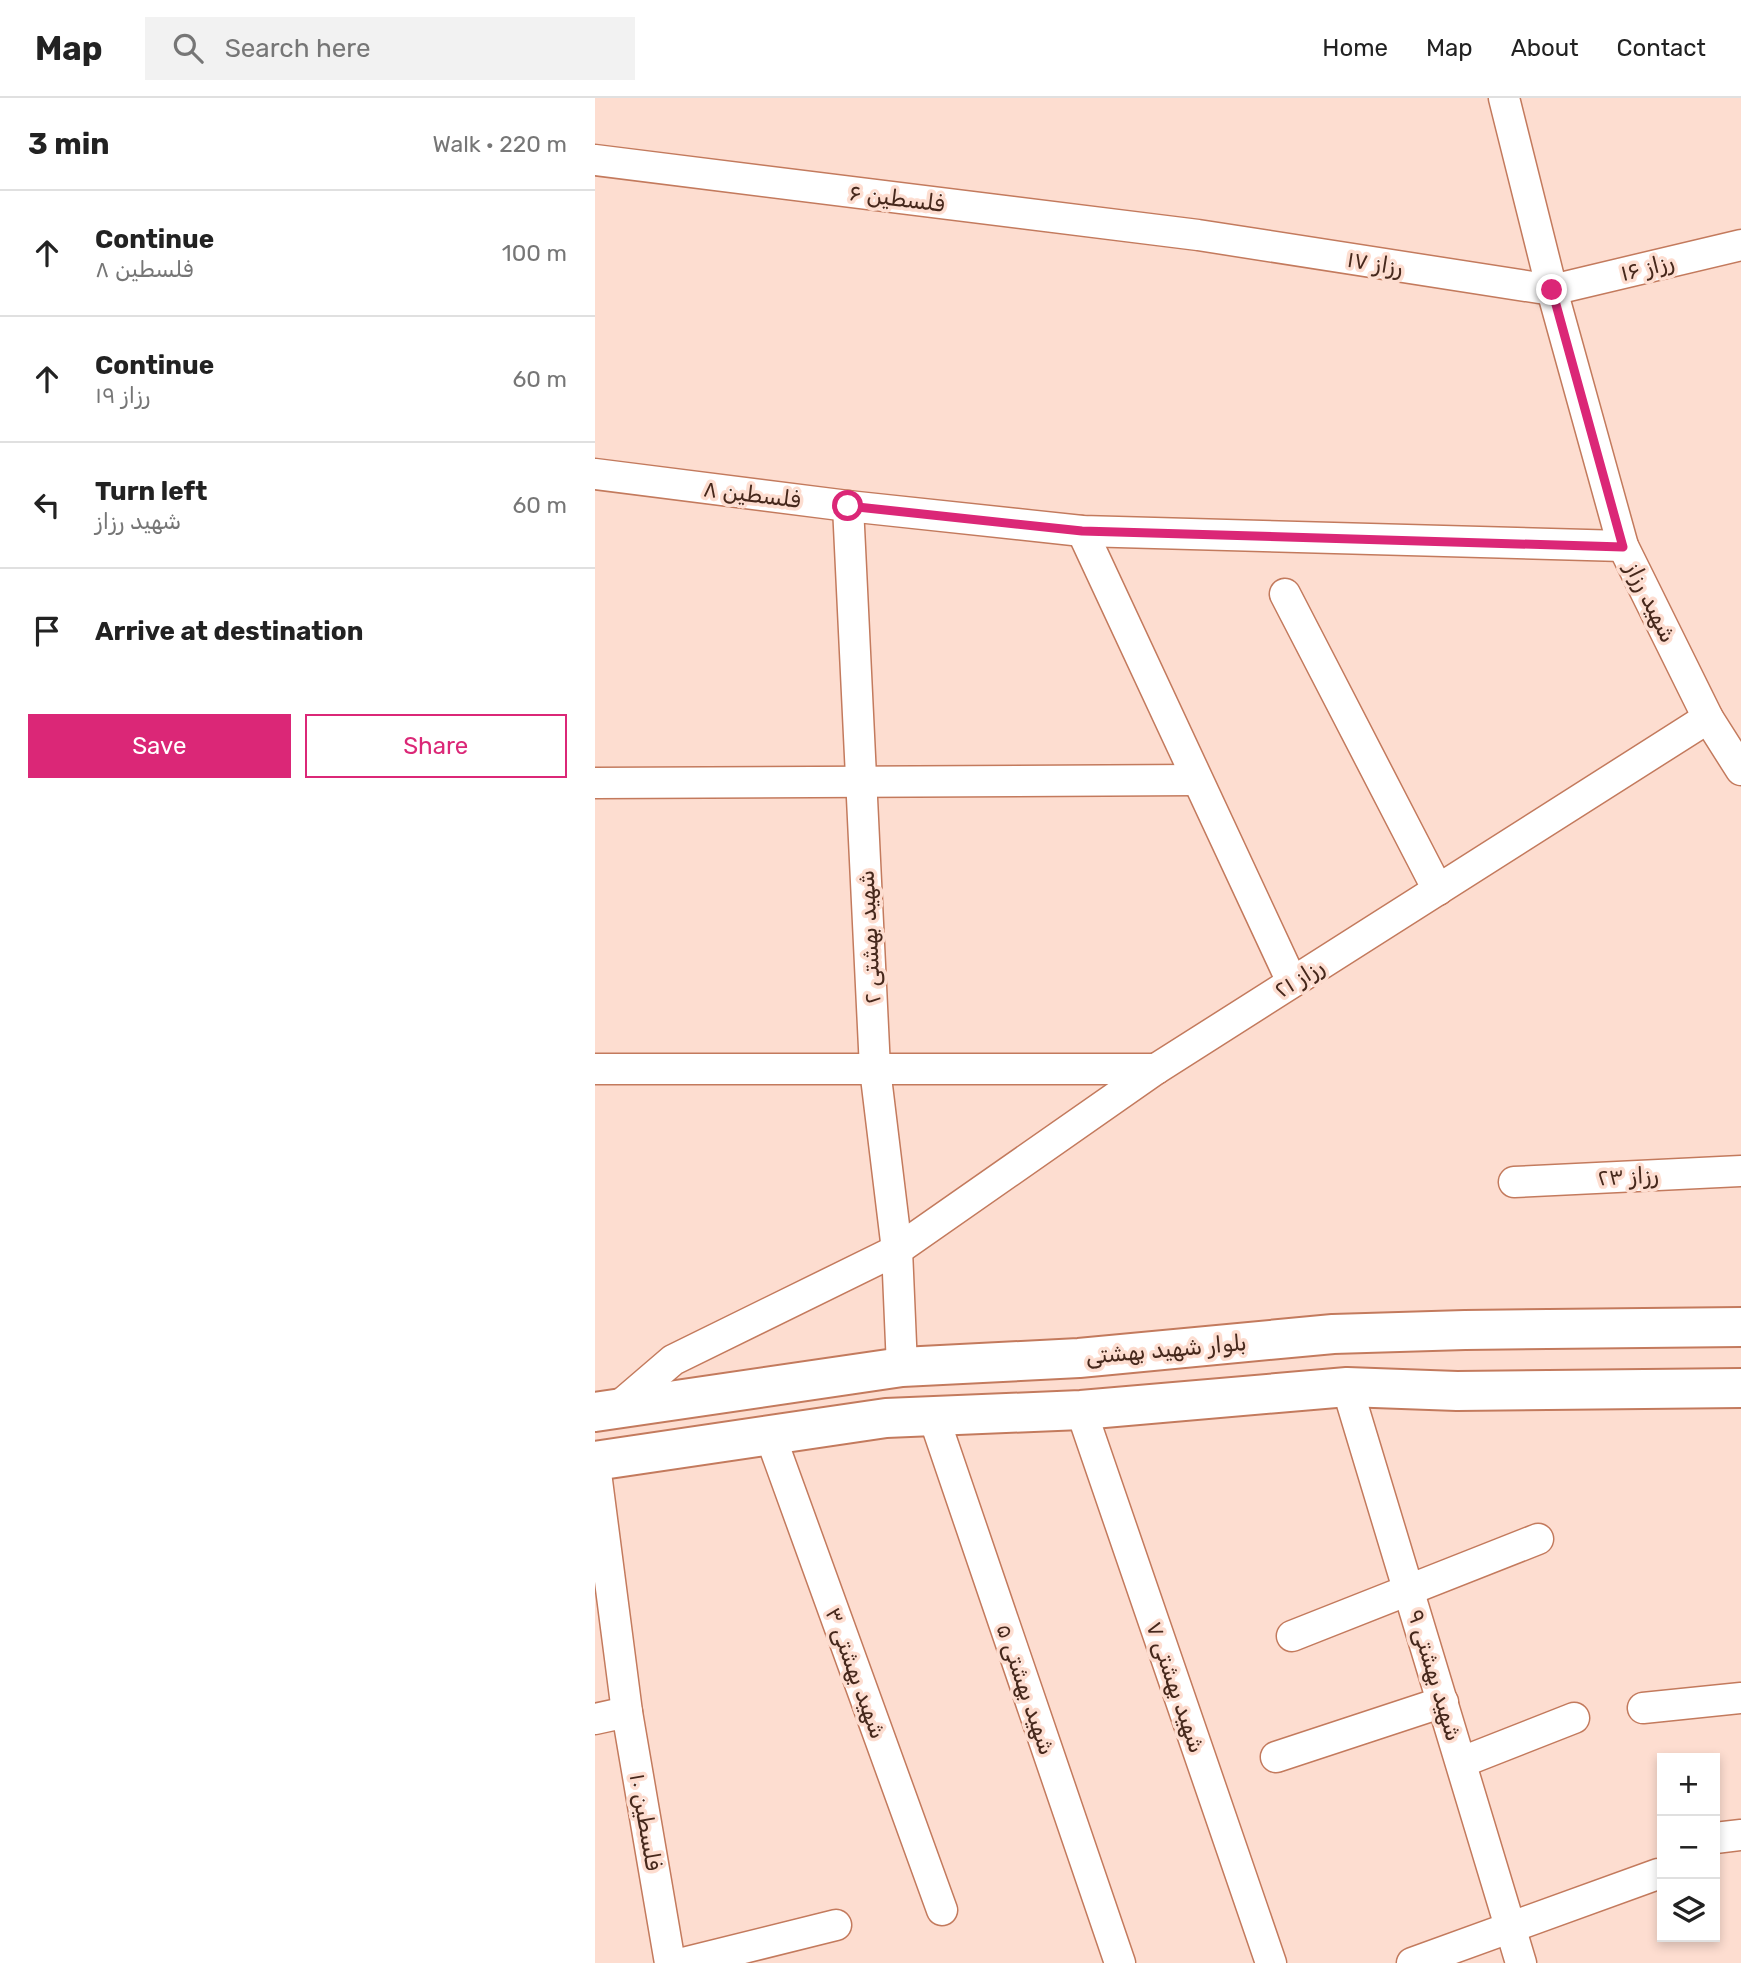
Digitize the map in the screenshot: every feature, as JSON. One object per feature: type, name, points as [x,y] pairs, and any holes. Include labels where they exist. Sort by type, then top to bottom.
[{"type":"main road","name":"بلوار شهید بهشتی","points":[[606,1410],[902,1367],[1079,1357],[1333,1334],[1741,1327]]},
{"type":"main road","points":[[595,1463],[886,1418],[1081,1410],[1347,1387],[1457,1391],[1741,1388]]},
{"type":"street","name":"شهید رزاز","points":[[1504,98],[1552,290],[1623,547],[1709,718],[1741,770]]},
{"type":"street","name":"فلسطین ۶","points":[[595,160],[1199,235]]},
{"type":"street","name":"رزاز ۱۷","points":[[1199,235],[1552,290]]},
{"type":"street","name":"رزاز ۱۶","points":[[1552,290],[1741,245]]},
{"type":"street","name":"فلسطین ۸","points":[[595,474],[848,506],[1082,531],[1623,547]]},
{"type":"street","name":"شهید بهشتی ۲","points":[[848,506],[875,1069],[897,1250],[902,1367]]},
{"type":"street","points":[[1082,531],[1291,982]]},
{"type":"street","points":[[1285,594],[1438,890]]},
{"type":"street","name":"رزاز ۲۱","points":[[606,1410],[673,1360],[897,1250],[1156,1069],[1709,718]]},
{"type":"street","points":[[595,783],[1196,780]]},
{"type":"street","points":[[595,1069],[1156,1069]]},
{"type":"street","name":"رزاز ۲۳","points":[[1514,1182],[1741,1171]]},
{"type":"street","name":"شهید بهشتی ۹","points":[[1347,1387],[1521,1963]]},
{"type":"street","name":"شهید بهشتی ۷","points":[[1081,1410],[1271,1963]]},
{"type":"street","name":"شهید بهشتی ۵","points":[[933,1415],[1120,1963]]},
{"type":"street","name":"شهید بهشتی ۳","points":[[770,1435],[942,1910]]},
{"type":"street","name":"فلسطین ۱۰","points":[[595,1463],[627,1712],[670,1963]]},
{"type":"street","points":[[1292,1636],[1538,1539]]},
{"type":"street","points":[[1643,1708],[1741,1698]]},
{"type":"street","points":[[1276,1756],[1443,1702]]},
{"type":"street","points":[[595,1719],[627,1712]]},
{"type":"street","points":[[1462,1762],[1574,1718]]},
{"type":"street","points":[[1720,1837],[1741,1835]]},
{"type":"street","points":[[1412,1963],[1657,1874]]},
{"type":"street","points":[[683,1963],[836,1925]]},
{"type":"route","points":[[848,506],[1082,531],[1623,547],[1552,290]]}]
